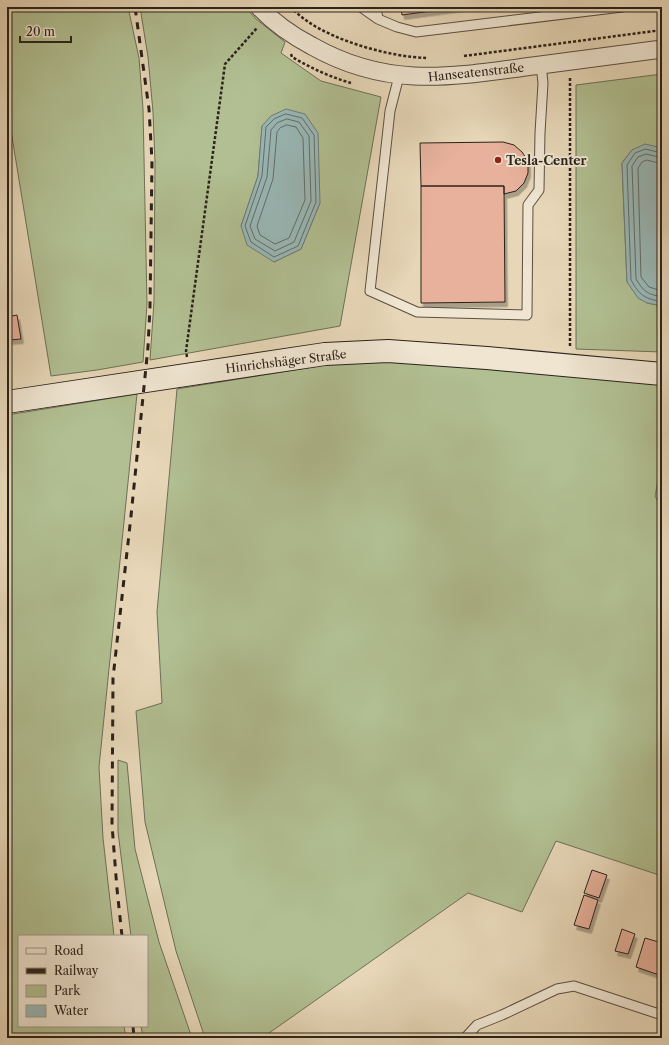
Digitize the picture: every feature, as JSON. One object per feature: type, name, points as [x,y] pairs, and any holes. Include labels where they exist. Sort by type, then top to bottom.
[{"type":"main road","name":"Hinrichshäger Straße","points":[[7,402],[325,354],[388,351],[570,365],[662,374]]},
{"type":"street","name":"Hanseatenstraße","points":[[263,11],[297,38],[327,54],[358,68],[399,76],[458,76],[662,49]]},
{"type":"lane","points":[[361,7],[378,19],[397,27],[416,32],[622,7]]},
{"type":"lane","points":[[376,7],[378,19]]},
{"type":"lane","points":[[399,76],[390,111],[370,291],[417,312],[527,315],[528,205],[539,190],[543,82],[541,65]]},
{"type":"lane","points":[[465,1038],[477,1025],[557,989],[574,986],[662,1016]]},
{"type":"path","points":[[290,7],[307,22],[337,37],[357,44],[402,55],[428,58]]},
{"type":"path","points":[[190,374],[186,351],[225,64],[263,11]]},
{"type":"path","points":[[462,56],[662,30]]},
{"type":"path","points":[[570,61],[570,365]]},
{"type":"green space","points":[[7,7],[128,7],[139,58],[143,109],[147,304],[143,362],[51,376],[7,106]]},
{"type":"green space","points":[[140,7],[245,7],[256,19],[285,42],[281,53],[321,81],[381,97],[340,326],[150,360],[154,301],[155,162],[153,112],[148,57]],"holes":[[[262,126],[320,203],[301,249],[274,262],[241,226],[258,176]]]},
{"type":"green space","points":[[662,74],[662,150],[658,147],[632,150],[622,163],[627,282],[647,303],[662,306],[662,352],[576,349],[576,85]]},
{"type":"green space","points":[[393,360],[662,382],[662,876],[556,841],[522,912],[468,893],[262,1038],[205,1038],[176,951],[145,822],[136,711],[162,703],[157,612],[177,389],[325,365]]},
{"type":"green space","points":[[137,394],[99,767],[103,838],[114,935],[18,935],[18,1027],[124,1027],[126,1038],[7,1038],[7,415]]},
{"type":"green space","points":[[118,760],[127,763],[135,849],[159,942],[192,1038],[143,1038],[141,1027],[148,1027],[148,935],[131,935],[118,832]]},
{"type":"water","points":[[286,109],[305,114],[318,133],[320,203],[301,249],[274,262],[247,245],[241,226],[258,176],[262,126],[271,116]]},
{"type":"water","points":[[645,144],[658,147],[662,150],[662,306],[647,303],[638,298],[627,282],[622,163],[632,150]]},
{"type":"water","points":[[662,469],[662,511],[655,496],[660,470]]},
{"type":"building","points":[[401,7],[461,7],[402,15]]},
{"type":"building","points":[[503,142],[514,145],[522,152],[528,161],[528,173],[524,183],[516,191],[504,194],[504,186],[421,186],[420,143]]},
{"type":"building","points":[[421,186],[504,186],[505,302],[421,303]]},
{"type":"building","points":[[17,315],[21,339],[10,340],[7,317]]},
{"type":"building","points":[[592,870],[607,875],[599,898],[584,893]]},
{"type":"building","points":[[584,895],[598,900],[589,929],[574,925]]},
{"type":"building","points":[[622,929],[635,934],[628,954],[615,951]]},
{"type":"building","points":[[645,938],[662,943],[662,976],[636,967]]},
{"type":"railway","points":[[122,935],[112,825],[113,678],[148,347],[150,307],[152,161],[149,109],[135,7]]},
{"type":"railway","points":[[133,1027],[134,1038]]},
{"type":"place","name":"Tesla-Center","points":[[498,160]]}]
